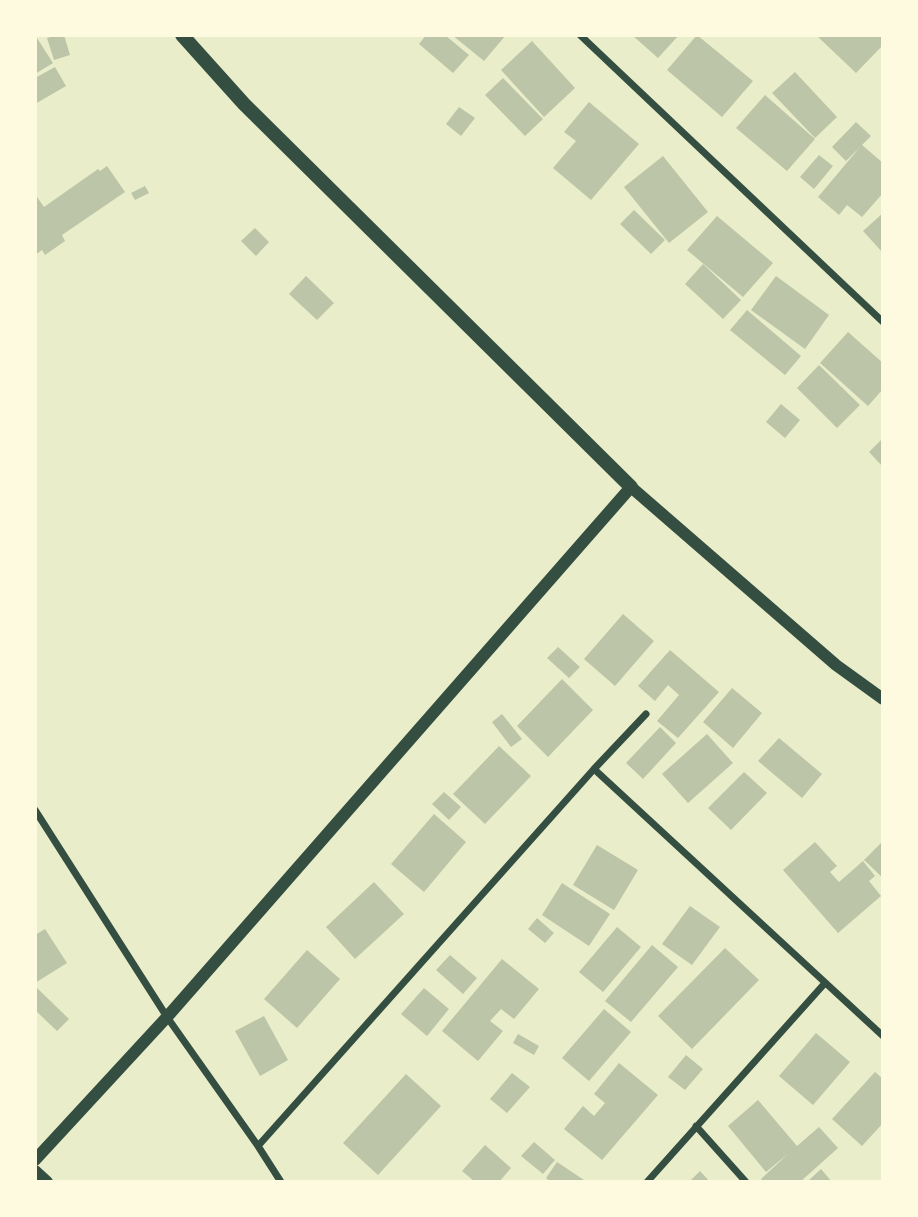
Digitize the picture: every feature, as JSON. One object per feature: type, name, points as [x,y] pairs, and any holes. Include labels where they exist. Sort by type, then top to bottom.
[{"type":"main road","points":[[182,35],[253,113],[631,487]]},
{"type":"street","points":[[580,35],[883,323]]},
{"type":"street","points":[[35,1160],[167,1017],[631,487],[836,664],[883,699]]},
{"type":"street","points":[[258,1146],[646,714]]},
{"type":"street","points":[[594,769],[883,1036]]},
{"type":"street","points":[[35,810],[167,1017],[281,1182]]},
{"type":"street","points":[[647,1182],[825,983]]},
{"type":"street","points":[[696,1126],[746,1182]]},
{"type":"street","points":[[35,1171],[47,1182]]},
{"type":"building","points":[[35,35],[53,63],[35,74]]},
{"type":"building","points":[[64,35],[70,55],[54,60],[47,38]]},
{"type":"building","points":[[426,35],[445,35],[469,55],[453,73],[419,44]]},
{"type":"building","points":[[452,35],[506,35],[484,61]]},
{"type":"building","points":[[632,35],[679,35],[658,58]]},
{"type":"building","points":[[697,35],[753,81],[722,117],[667,70]]},
{"type":"building","points":[[816,35],[880,35],[883,45],[856,73]]},
{"type":"building","points":[[532,41],[575,88],[544,117],[501,70]]},
{"type":"building","points":[[55,67],[66,86],[35,104],[35,78]]},
{"type":"building","points":[[795,72],[837,117],[815,138],[772,93]]},
{"type":"building","points":[[503,78],[543,119],[525,136],[485,95]]},
{"type":"building","points":[[765,95],[815,139],[787,171],[736,128]]},
{"type":"building","points":[[589,102],[639,144],[591,200],[553,168],[576,141],[564,132]]},
{"type":"building","points":[[459,107],[475,118],[461,136],[446,124]]},
{"type":"building","points":[[856,122],[871,136],[862,145],[883,163],[883,193],[862,217],[847,205],[839,215],[818,197],[860,147],[846,161],[832,147]]},
{"type":"building","points":[[819,155],[833,166],[814,189],[800,177]]},
{"type":"building","points":[[663,156],[708,212],[669,243],[624,187]]},
{"type":"building","points":[[107,166],[125,192],[62,235],[65,241],[45,255],[42,250],[35,255],[35,194],[44,207],[98,169],[100,171]]},
{"type":"building","points":[[145,186],[149,193],[135,200],[131,193]]},
{"type":"building","points":[[634,210],[665,240],[651,254],[620,224]]},
{"type":"building","points":[[883,213],[883,253],[863,231]]},
{"type":"building","points":[[717,216],[773,263],[743,297],[687,250]]},
{"type":"building","points":[[255,228],[269,242],[256,256],[241,241]]},
{"type":"building","points":[[703,264],[741,300],[723,319],[685,284]]},
{"type":"building","points":[[306,276],[334,303],[317,320],[289,294]]},
{"type":"building","points":[[776,276],[829,315],[805,349],[751,310]]},
{"type":"building","points":[[747,310],[801,356],[785,375],[730,330]]},
{"type":"building","points":[[848,332],[883,363],[883,389],[868,406],[820,363]]},
{"type":"building","points":[[819,365],[860,405],[837,428],[797,388]]},
{"type":"building","points":[[781,404],[800,420],[785,438],[766,422]]},
{"type":"building","points":[[883,438],[883,467],[869,452]]},
{"type":"building","points":[[623,614],[654,641],[615,686],[584,659]]},
{"type":"building","points":[[558,647],[580,667],[569,678],[547,658]]},
{"type":"building","points":[[670,650],[719,692],[678,738],[657,721],[679,695],[668,685],[655,701],[638,686]]},
{"type":"building","points":[[562,679],[593,710],[548,757],[517,726]]},
{"type":"building","points":[[732,688],[762,713],[733,748],[703,722]]},
{"type":"building","points":[[502,714],[522,739],[511,747],[492,722]]},
{"type":"building","points":[[660,727],[676,743],[643,779],[626,763]]},
{"type":"building","points":[[707,734],[733,763],[688,803],[662,774]]},
{"type":"building","points":[[779,738],[822,774],[802,798],[758,761]]},
{"type":"building","points":[[499,746],[531,776],[485,824],[453,794]]},
{"type":"building","points":[[744,772],[767,793],[731,830],[708,808]]},
{"type":"building","points":[[444,792],[461,807],[449,820],[432,804]]},
{"type":"building","points":[[434,814],[466,842],[424,892],[391,864]]},
{"type":"building","points":[[883,841],[883,878],[864,860]]},
{"type":"building","points":[[815,842],[837,866],[830,872],[839,882],[863,861],[875,876],[869,881],[881,896],[838,933],[783,870]]},
{"type":"building","points":[[597,845],[638,870],[614,910],[573,885]]},
{"type":"building","points":[[374,882],[404,914],[355,959],[326,927]]},
{"type":"building","points":[[562,883],[610,914],[589,946],[542,915]]},
{"type":"building","points":[[690,906],[720,927],[692,965],[662,944]]},
{"type":"building","points":[[537,918],[554,933],[545,943],[528,929]]},
{"type":"building","points":[[617,927],[641,947],[603,992],[579,972]]},
{"type":"building","points":[[45,929],[67,963],[35,983],[35,935]]},
{"type":"building","points":[[652,945],[678,967],[631,1022],[605,1001]]},
{"type":"building","points":[[725,948],[759,980],[692,1049],[658,1016]]},
{"type":"building","points":[[307,950],[340,979],[297,1028],[264,999]]},
{"type":"building","points":[[450,955],[477,978],[463,994],[436,970]]},
{"type":"building","points":[[502,959],[539,989],[514,1019],[501,1009],[490,1021],[503,1031],[478,1061],[442,1031]]},
{"type":"building","points":[[35,986],[69,1019],[57,1031],[35,1010]]},
{"type":"building","points":[[424,988],[449,1009],[427,1036],[401,1014]]},
{"type":"building","points":[[604,1009],[631,1032],[589,1081],[562,1058]]},
{"type":"building","points":[[264,1016],[288,1060],[260,1076],[235,1031]]},
{"type":"building","points":[[816,1033],[850,1062],[813,1105],[779,1076]]},
{"type":"building","points":[[518,1034],[539,1046],[534,1055],[513,1043]]},
{"type":"building","points":[[686,1055],[703,1069],[685,1090],[668,1077]]},
{"type":"building","points":[[619,1063],[658,1095],[602,1160],[564,1129],[583,1106],[594,1116],[605,1103],[594,1094]]},
{"type":"building","points":[[875,1072],[883,1079],[883,1123],[862,1146],[832,1119]]},
{"type":"building","points":[[512,1073],[530,1087],[507,1113],[490,1099]]},
{"type":"building","points":[[406,1074],[441,1106],[378,1175],[343,1143]]},
{"type":"building","points":[[758,1100],[797,1146],[819,1127],[838,1148],[800,1182],[764,1182],[761,1179],[789,1153],[766,1172],[728,1126]]},
{"type":"building","points":[[534,1142],[555,1160],[543,1174],[521,1156]]},
{"type":"building","points":[[485,1145],[511,1168],[499,1182],[475,1182],[462,1171]]},
{"type":"building","points":[[557,1162],[587,1182],[551,1182],[546,1178]]},
{"type":"building","points":[[821,1169],[832,1182],[807,1182]]},
{"type":"building","points":[[700,1171],[710,1182],[689,1182]]}]
